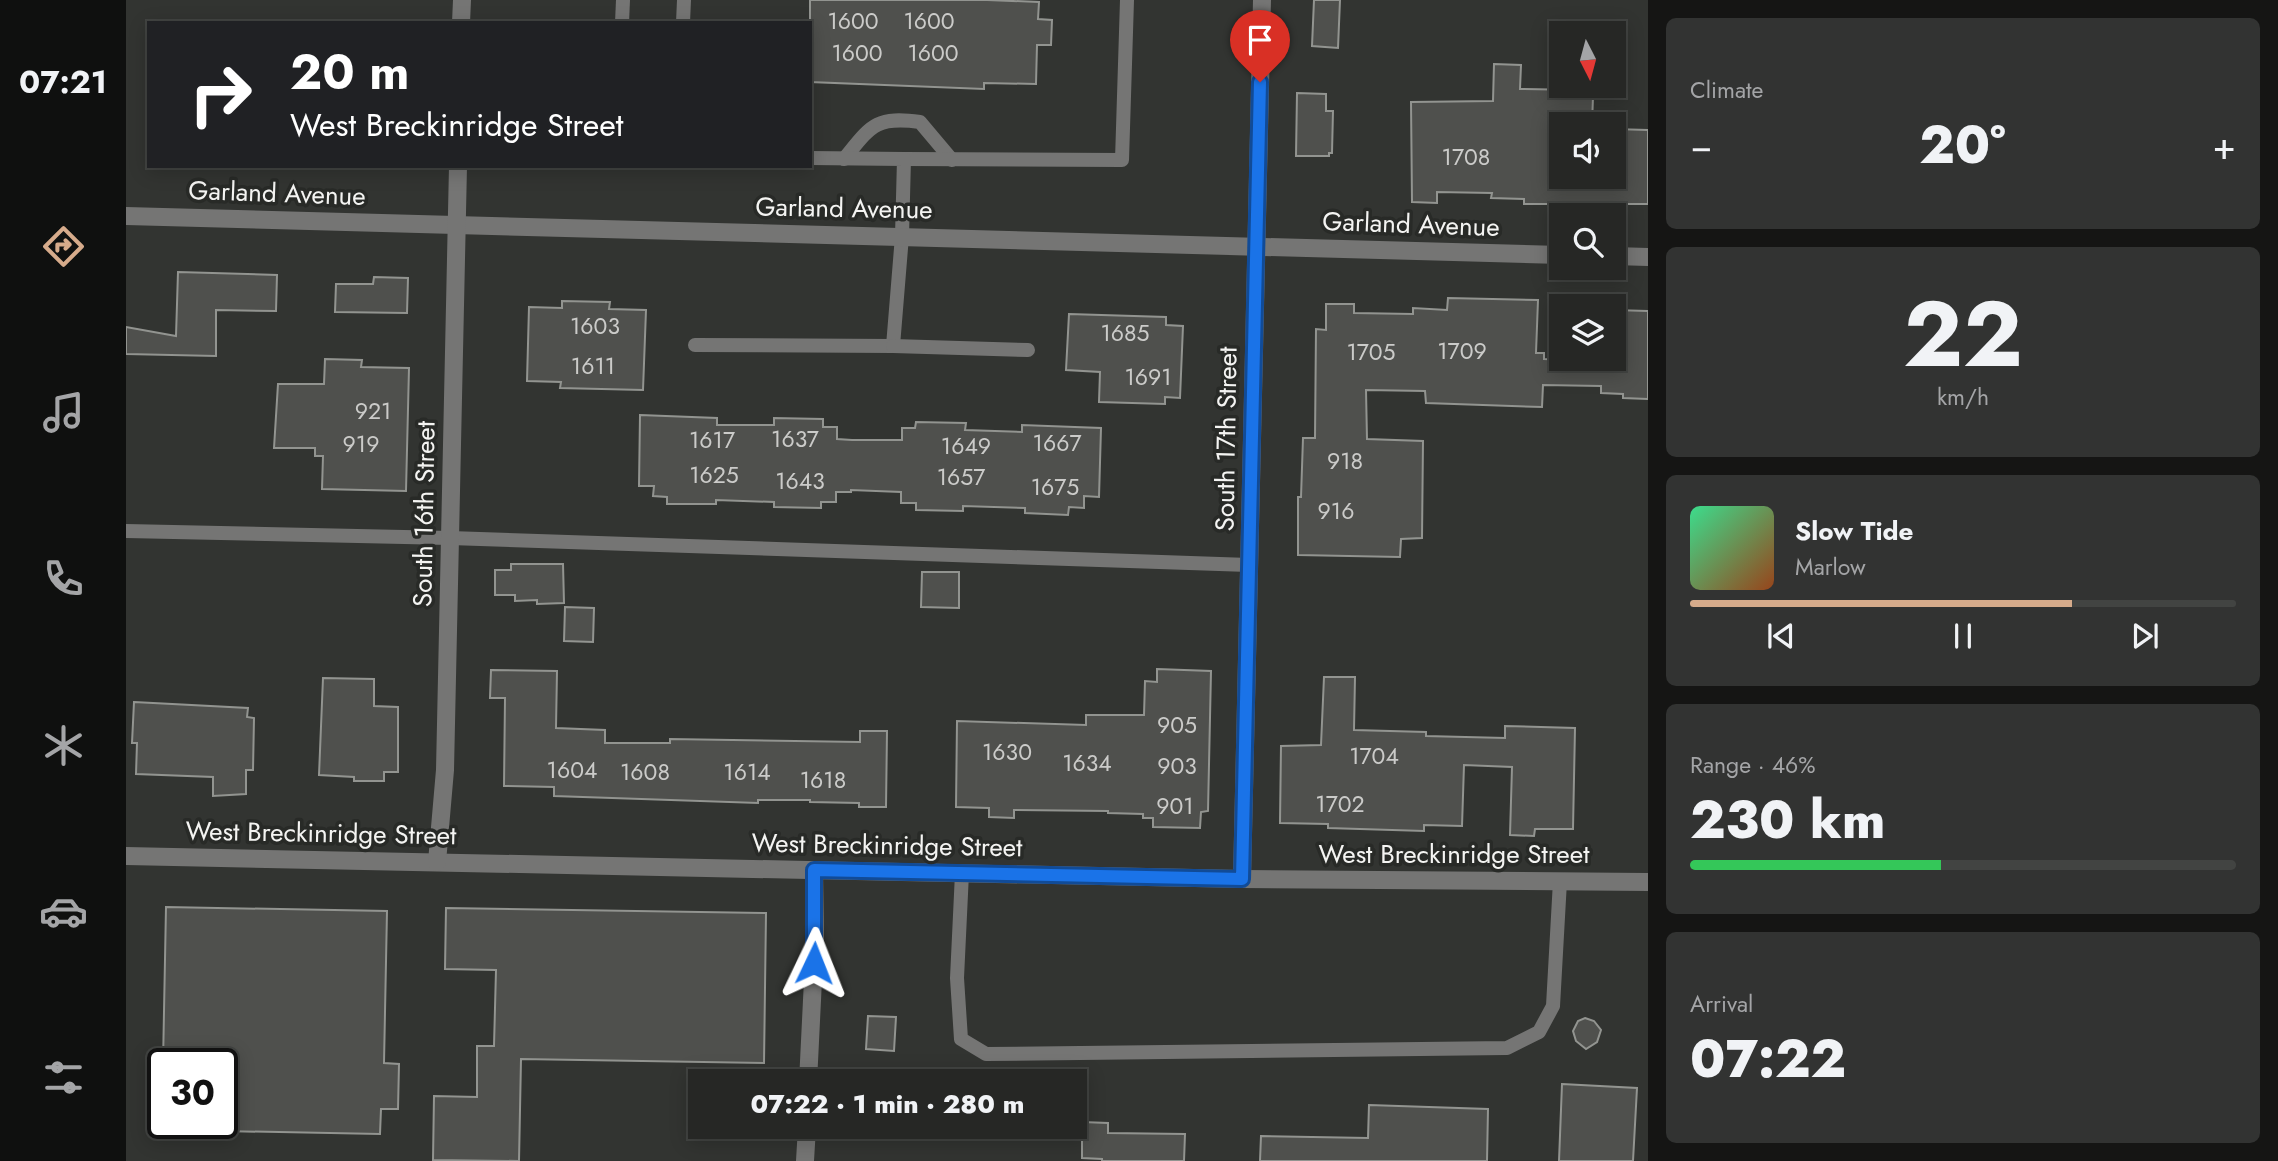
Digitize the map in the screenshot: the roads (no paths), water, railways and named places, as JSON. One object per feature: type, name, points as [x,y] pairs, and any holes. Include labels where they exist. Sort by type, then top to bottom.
[{"type":"street","points":[[461,21],[462,0]]},
{"type":"street","name":"South 17th Street","points":[[1242,879],[1262,0]]},
{"type":"street","name":"South 16th Street","points":[[438,862],[445,770],[458,168]]},
{"type":"street","name":"Garland Avenue","points":[[126,216],[1549,255]]},
{"type":"street","points":[[1626,256],[1648,257]]},
{"type":"street","name":"West Breckinridge Street","points":[[126,856],[1242,879],[1648,882]]},
{"type":"street","points":[[809,1069],[815,939],[814,870]]},
{"type":"street","points":[[806,1161],[807,1139]]},
{"type":"lane","points":[[622,21],[623,0]]},
{"type":"lane","points":[[683,21],[684,0]]},
{"type":"lane","points":[[812,158],[1122,160],[1127,0]]},
{"type":"lane","points":[[845,159],[871,126],[895,119],[920,122],[952,160]]},
{"type":"lane","points":[[893,346],[902,236],[904,159]]},
{"type":"lane","points":[[695,345],[893,346],[1028,351]]},
{"type":"lane","points":[[126,531],[450,538],[1249,565]]},
{"type":"lane","points":[[962,873],[957,978],[961,1039],[986,1054],[1507,1048],[1539,1032],[1553,1006],[1560,881]]}]
